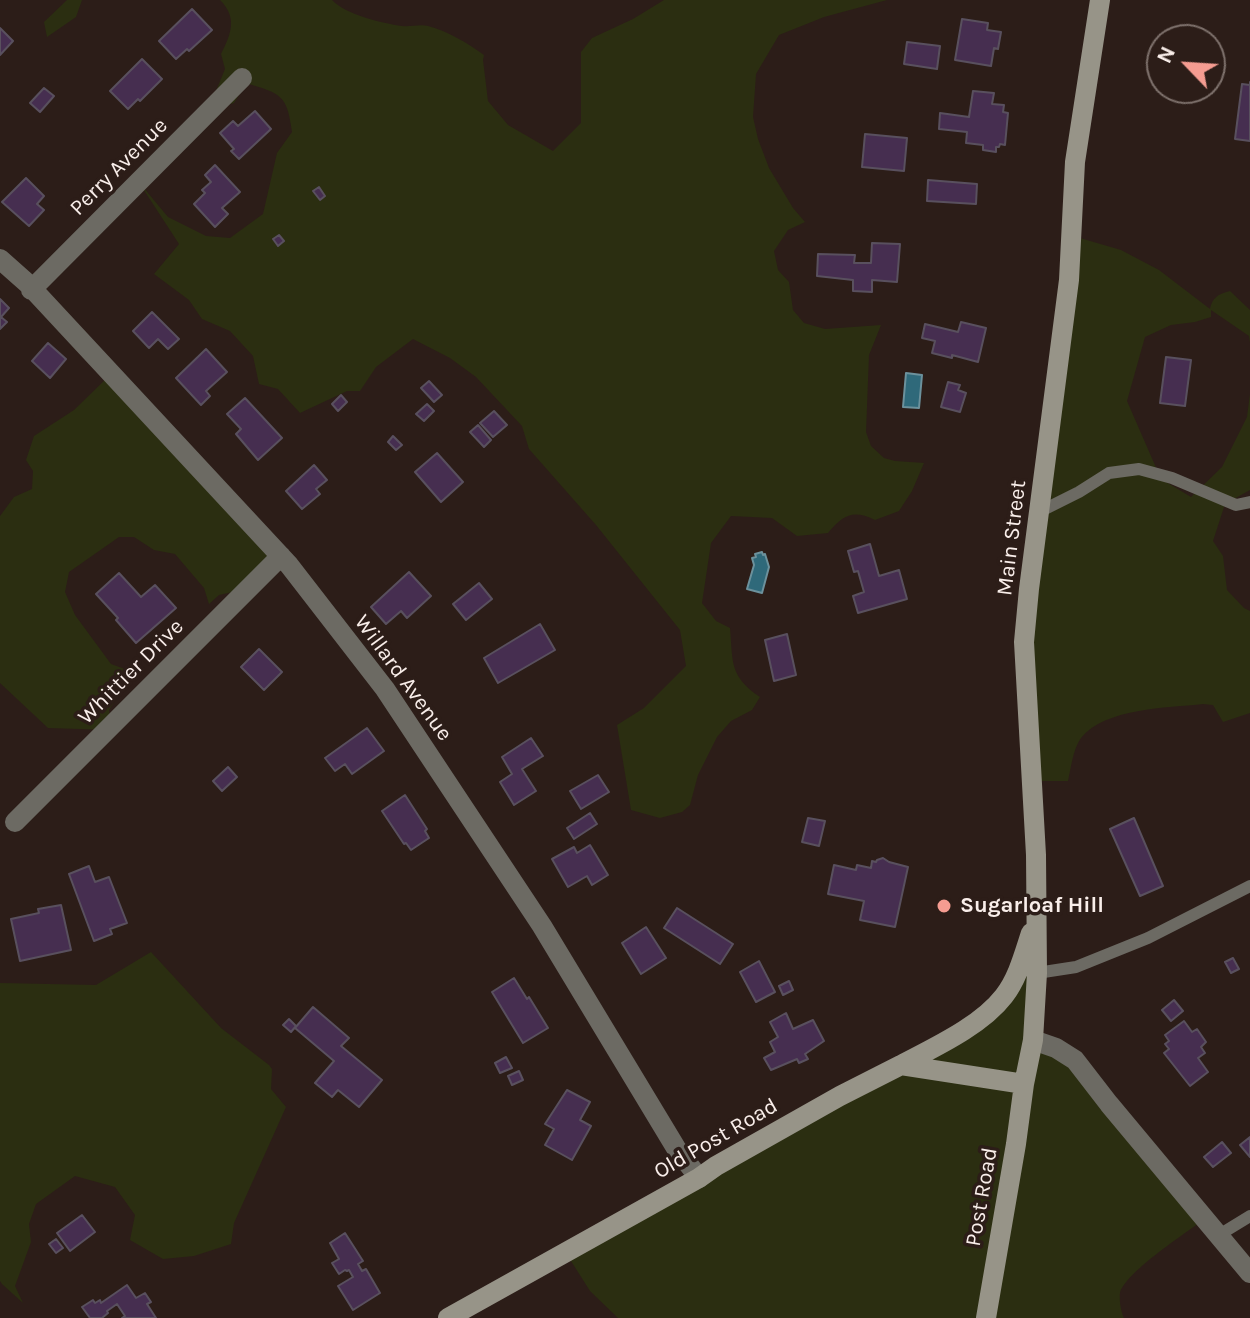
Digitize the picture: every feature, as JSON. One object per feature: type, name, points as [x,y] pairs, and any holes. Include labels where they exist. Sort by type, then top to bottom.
[{"type":"main road","name":"Main Street","points":[[1024,1084],[1033,1040],[1037,973],[1036,855],[1024,642],[1069,280],[1075,162],[1100,0]]},
{"type":"main road","name":"Old Post Road","points":[[448,1318],[840,1096],[931,1050],[980,1019],[1004,996],[1019,969],[1036,918]]},
{"type":"main road","points":[[901,1065],[1024,1084]]},
{"type":"main road","name":"Post Road","points":[[986,1318],[1024,1084]]},
{"type":"street","name":"Perry Avenue","points":[[31,290],[242,78]]},
{"type":"street","name":"Willard Avenue","points":[[0,259],[27,283],[281,556],[385,689],[542,926],[676,1148],[699,1178]]},
{"type":"street","name":"Whittier Drive","points":[[15,822],[281,556]]},
{"type":"street","points":[[1033,1040],[1056,1048],[1075,1060],[1250,1273]]},
{"type":"lane","points":[[1039,512],[1109,473],[1139,469],[1172,478],[1236,505],[1250,502]]},
{"type":"lane","points":[[1037,973],[1076,967],[1148,938],[1250,886]]},
{"type":"lane","points":[[1219,1235],[1250,1216]]},
{"type":"green space","points":[[67,0],[82,0],[76,17],[47,37],[44,22]]},
{"type":"green space","points":[[220,0],[332,0],[346,10],[375,20],[402,26],[428,26],[450,34],[484,55],[488,101],[508,125],[553,151],[581,123],[581,52],[592,38],[664,0],[887,0],[824,17],[779,35],[756,74],[753,117],[769,168],[805,222],[788,230],[774,251],[778,270],[789,282],[793,310],[804,323],[825,329],[881,325],[869,355],[866,432],[871,446],[884,458],[924,463],[899,511],[875,520],[860,515],[849,516],[828,533],[797,536],[772,518],[731,516],[711,543],[702,603],[716,621],[730,628],[734,667],[743,682],[760,697],[752,710],[731,721],[717,737],[698,775],[690,805],[682,812],[660,818],[631,810],[617,725],[644,708],[686,666],[680,630],[596,525],[529,449],[522,426],[476,377],[450,358],[413,339],[376,367],[360,391],[347,391],[300,413],[278,389],[259,384],[253,356],[230,331],[202,319],[189,300],[154,274],[179,244],[138,181],[168,217],[206,236],[230,238],[263,214],[277,153],[292,132],[288,110],[280,97],[246,83],[234,103],[210,110],[225,69],[221,54],[231,26],[229,13]]},
{"type":"green space","points":[[1073,236],[1121,250],[1159,270],[1210,309],[1216,297],[1230,291],[1250,310],[1250,343],[1249,336],[1211,310],[1211,317],[1171,325],[1145,337],[1127,401],[1161,479],[1191,497],[1222,467],[1247,417],[1250,394],[1250,490],[1225,504],[1213,541],[1223,556],[1227,590],[1250,611],[1250,713],[1223,722],[1213,705],[1203,704],[1121,715],[1092,728],[1081,738],[1068,781],[1026,781],[1017,690]]},
{"type":"green space","points":[[109,376],[276,553],[237,591],[219,595],[209,604],[204,588],[175,554],[154,550],[134,537],[119,537],[69,572],[65,592],[75,615],[111,664],[133,672],[109,710],[112,730],[48,728],[0,683],[0,516],[14,497],[32,489],[33,471],[26,460],[34,436],[74,410]]},
{"type":"green space","points":[[1030,932],[1030,1038],[1052,1044],[1202,1221],[1132,1275],[1120,1293],[1124,1318],[618,1318],[590,1291],[564,1250],[975,1019],[995,1001]]},
{"type":"green space","points":[[151,952],[221,1028],[269,1065],[272,1069],[271,1089],[286,1107],[234,1223],[231,1244],[194,1256],[163,1259],[130,1240],[135,1215],[115,1187],[75,1176],[36,1204],[29,1224],[31,1242],[15,1286],[23,1303],[0,1281],[0,983],[96,985]]},
{"type":"water","points":[[906,373],[922,375],[919,408],[903,407]]},
{"type":"water","points":[[762,552],[769,567],[762,593],[747,589],[754,565],[752,558]]},
{"type":"building","points":[[192,9],[212,30],[176,59],[159,41]]},
{"type":"building","points":[[962,19],[988,23],[987,30],[1001,32],[991,66],[955,60]]},
{"type":"building","points":[[0,28],[13,41],[0,55]]},
{"type":"building","points":[[907,42],[940,46],[937,69],[904,64]]},
{"type":"building","points":[[142,59],[162,79],[128,109],[110,91]]},
{"type":"building","points":[[1242,84],[1250,85],[1250,141],[1235,139]]},
{"type":"building","points":[[44,88],[54,96],[40,112],[30,103]]},
{"type":"building","points":[[973,91],[994,93],[992,104],[1004,105],[1003,112],[1008,113],[1005,145],[996,147],[996,152],[983,150],[983,145],[966,143],[967,132],[939,129],[940,113],[969,117]]},
{"type":"building","points":[[255,111],[271,129],[239,159],[220,133],[233,121],[238,126]]},
{"type":"building","points":[[865,134],[907,138],[904,171],[862,167]]},
{"type":"building","points":[[215,165],[240,192],[222,208],[228,214],[215,227],[194,204],[211,182],[205,175]]},
{"type":"building","points":[[26,178],[44,196],[37,204],[44,210],[29,226],[2,202]]},
{"type":"building","points":[[928,180],[977,184],[976,204],[927,201]]},
{"type":"building","points":[[319,187],[325,196],[320,200],[313,191]]},
{"type":"building","points":[[279,235],[284,241],[278,246],[273,239]]},
{"type":"building","points":[[872,243],[900,244],[897,282],[872,280],[872,292],[853,291],[853,280],[817,276],[818,254],[855,255],[854,263],[871,263]]},
{"type":"building","points":[[0,299],[9,308],[1,317],[7,322],[0,329]]},
{"type":"building","points":[[152,312],[179,339],[168,349],[158,339],[149,348],[133,331]]},
{"type":"building","points":[[961,322],[986,328],[978,362],[932,353],[935,341],[922,338],[925,324],[958,332]]},
{"type":"building","points":[[48,343],[66,359],[50,378],[32,361]]},
{"type":"building","points":[[206,349],[227,372],[206,391],[210,396],[201,405],[176,378]]},
{"type":"building","points":[[1166,357],[1191,360],[1185,406],[1160,403]]},
{"type":"building","points":[[429,381],[442,395],[434,402],[421,388]]},
{"type":"building","points":[[948,382],[960,385],[958,390],[966,393],[960,412],[941,407]]},
{"type":"building","points":[[341,395],[347,402],[338,411],[332,404]]},
{"type":"building","points":[[245,398],[282,438],[258,460],[236,434],[241,429],[227,414]]},
{"type":"building","points":[[427,404],[434,411],[424,421],[416,414]]},
{"type":"building","points":[[494,411],[507,425],[493,437],[480,423]]},
{"type":"building","points":[[478,425],[491,440],[484,447],[470,432]]},
{"type":"building","points":[[393,436],[402,445],[396,450],[388,442]]},
{"type":"building","points":[[437,453],[463,482],[441,502],[415,472]]},
{"type":"building","points":[[314,465],[327,480],[316,489],[320,494],[302,509],[286,491]]},
{"type":"building","points":[[870,544],[879,576],[899,570],[907,599],[858,613],[853,596],[864,592],[848,551]]},
{"type":"building","points":[[409,572],[431,596],[407,618],[401,611],[386,624],[371,607]]},
{"type":"building","points":[[119,573],[141,597],[155,585],[176,608],[136,643],[96,594]]},
{"type":"building","points":[[479,583],[492,599],[466,620],[453,604]]},
{"type":"building","points":[[540,624],[555,650],[498,683],[484,658]]},
{"type":"building","points":[[787,634],[796,675],[774,681],[765,640]]},
{"type":"building","points":[[259,649],[282,672],[264,690],[241,667]]},
{"type":"building","points":[[367,728],[384,751],[352,774],[345,764],[335,771],[325,758]]},
{"type":"building","points":[[531,738],[543,756],[522,769],[536,791],[514,805],[500,782],[512,774],[502,757]]},
{"type":"building","points":[[228,767],[237,777],[222,791],[213,781]]},
{"type":"building","points":[[598,775],[609,792],[581,809],[570,791]]},
{"type":"building","points":[[405,795],[427,829],[429,838],[411,850],[382,811]]},
{"type":"building","points":[[590,813],[597,824],[574,839],[567,828]]},
{"type":"building","points":[[808,818],[825,821],[819,846],[802,842]]},
{"type":"building","points":[[1134,818],[1163,886],[1140,896],[1110,829]]},
{"type":"building","points":[[590,845],[608,875],[592,885],[587,876],[568,887],[552,859],[574,847],[577,853]]},
{"type":"building","points":[[883,858],[908,867],[895,927],[860,920],[864,901],[828,894],[834,865],[856,870],[857,865],[871,868],[872,861]]},
{"type":"building","points":[[89,866],[95,882],[109,877],[127,923],[110,929],[112,934],[94,941],[69,874]]},
{"type":"building","points":[[61,905],[71,950],[20,961],[11,919]]},
{"type":"building","points":[[677,908],[733,944],[720,964],[664,928]]},
{"type":"building","points":[[646,927],[666,958],[641,974],[622,943]]},
{"type":"building","points":[[1233,958],[1239,969],[1231,973],[1225,962]]},
{"type":"building","points":[[759,961],[775,992],[756,1002],[740,972]]},
{"type":"building","points":[[514,978],[548,1028],[523,1043],[492,992]]},
{"type":"building","points":[[789,981],[793,990],[783,995],[779,986]]},
{"type":"building","points":[[1174,1000],[1183,1011],[1171,1021],[1162,1010]]},
{"type":"building","points":[[313,1007],[349,1038],[341,1046],[382,1080],[359,1107],[338,1090],[332,1097],[315,1083],[334,1061],[295,1028]]},
{"type":"building","points":[[786,1013],[793,1029],[813,1020],[824,1041],[805,1054],[808,1059],[799,1063],[797,1059],[771,1070],[764,1058],[775,1052],[770,1042],[778,1037],[770,1022]]},
{"type":"building","points":[[289,1019],[296,1026],[291,1032],[283,1025]]},
{"type":"building","points":[[1184,1021],[1192,1032],[1197,1029],[1206,1042],[1201,1047],[1205,1053],[1198,1058],[1208,1072],[1190,1086],[1164,1053],[1169,1049],[1165,1044],[1169,1041],[1165,1035]]},
{"type":"building","points":[[506,1057],[512,1068],[500,1073],[495,1063]]},
{"type":"building","points":[[519,1071],[523,1080],[512,1085],[508,1076]]},
{"type":"building","points":[[567,1090],[590,1102],[580,1120],[591,1126],[572,1160],[545,1145],[554,1129],[545,1124]]},
{"type":"building","points":[[1250,1137],[1250,1157],[1240,1145]]},
{"type":"building","points":[[1222,1142],[1231,1153],[1213,1167],[1204,1157]]},
{"type":"building","points":[[82,1215],[95,1232],[70,1251],[57,1233]]},
{"type":"building","points":[[345,1233],[363,1261],[358,1264],[362,1271],[366,1269],[380,1293],[353,1310],[338,1286],[353,1277],[349,1270],[339,1274],[332,1263],[339,1259],[330,1243]]},
{"type":"building","points":[[56,1239],[63,1248],[56,1253],[49,1244]]},
{"type":"building","points":[[127,1285],[136,1298],[145,1293],[151,1302],[147,1304],[156,1318],[122,1318],[125,1316],[117,1304],[102,1318],[90,1318],[82,1307],[93,1300],[95,1303],[100,1300],[101,1303]]},
{"type":"place","name":"Sugarloaf Hill","points":[[944,906]]}]
